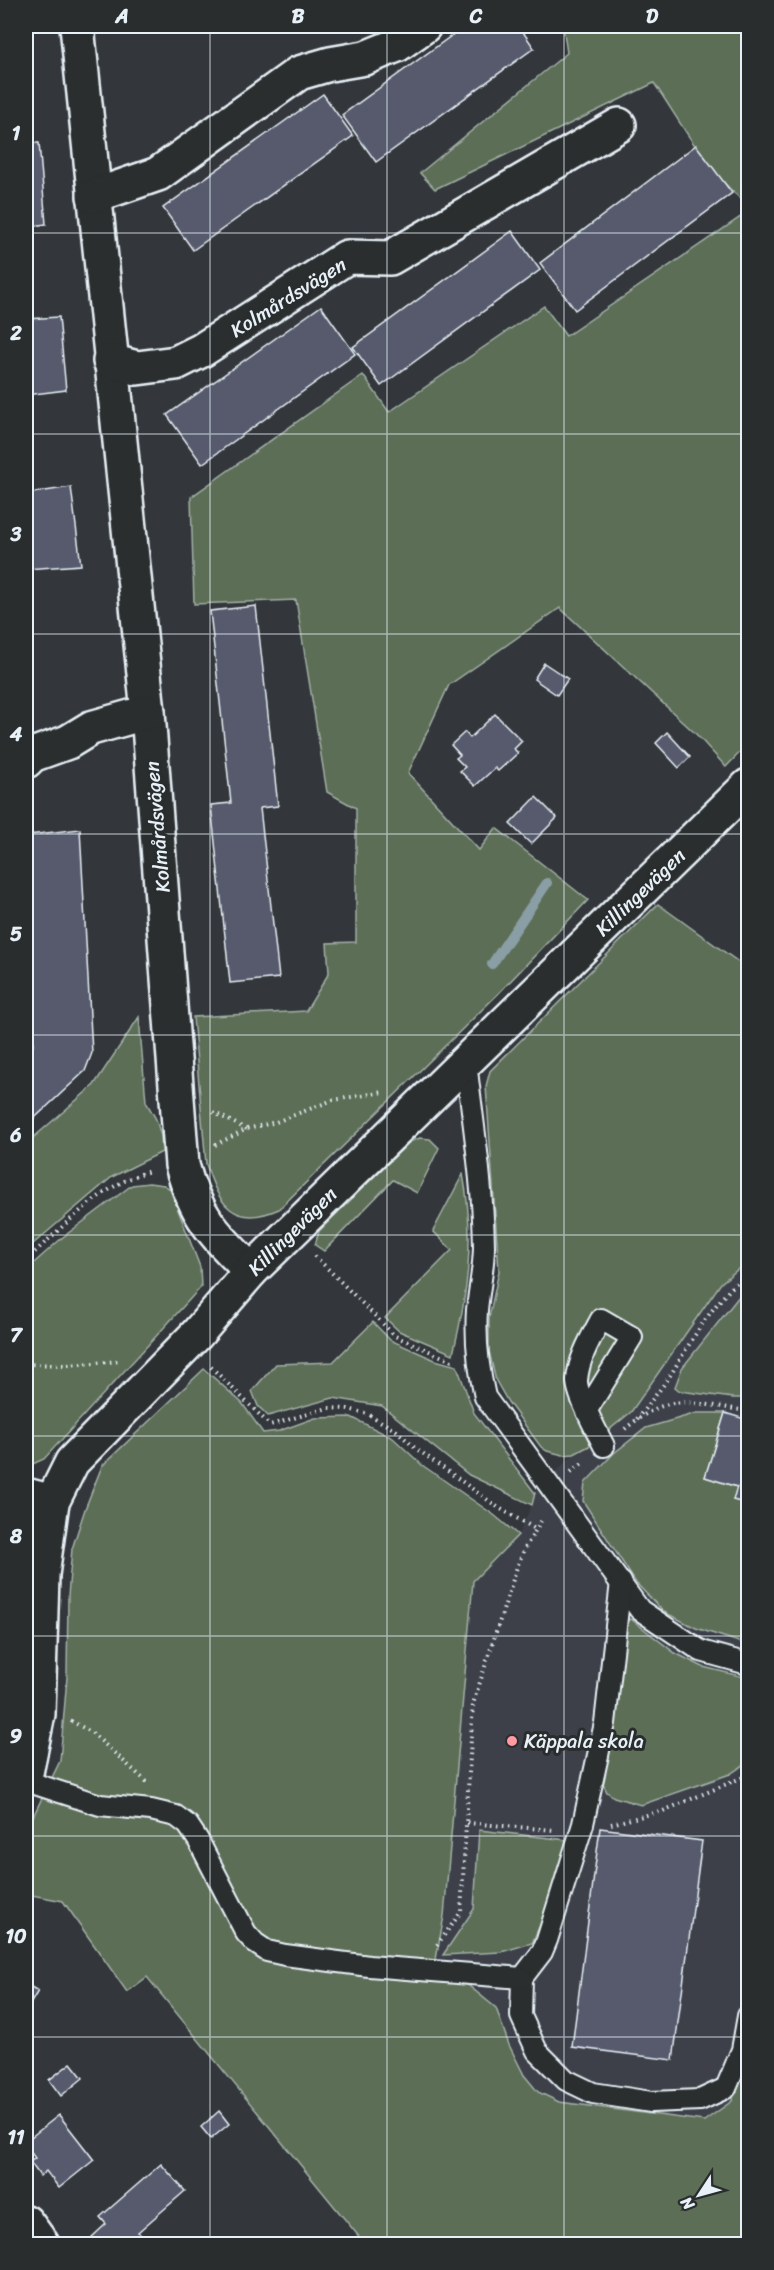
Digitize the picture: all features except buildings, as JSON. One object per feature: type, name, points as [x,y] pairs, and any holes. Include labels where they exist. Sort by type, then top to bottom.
[{"type":"street","name":"Kolmårdsvägen","points":[[77,26],[147,712],[182,1165],[189,1192],[200,1214],[217,1238],[251,1271]]},
{"type":"street","points":[[94,196],[158,174],[299,73],[364,58],[397,45],[424,26]]},
{"type":"street","name":"Kolmårdsvägen","points":[[110,361],[138,368],[176,363],[202,350],[347,257],[390,258],[619,125]]},
{"type":"street","points":[[26,761],[32,755],[68,742],[91,728],[147,712]]},
{"type":"street","name":"Killingevägen","points":[[26,1773],[38,1714],[42,1575],[39,1498],[173,1359],[251,1271],[748,786]]},
{"type":"street","points":[[26,2222],[42,2244]]},
{"type":"lane","points":[[466,1062],[483,1222],[484,1250],[477,1308],[477,1363],[485,1397],[640,1610],[700,1651],[748,1664]]},
{"type":"lane","points":[[587,1410],[604,1446]]},
{"type":"lane","points":[[621,1582],[605,1723],[581,1832],[547,1940],[542,1952],[522,1978],[521,2016],[537,2051],[566,2080],[593,2093],[651,2103],[700,2100],[726,2088],[742,2050],[748,2016]]},
{"type":"lane","points":[[26,1781],[100,1805],[151,1810],[176,1816],[188,1825],[198,1840],[246,1934],[267,1951],[350,1964],[522,1978]]},
{"type":"path","points":[[26,1260],[92,1203],[132,1176],[182,1165],[247,1130],[276,1122],[333,1100],[390,1090],[437,1090]]},
{"type":"path","points":[[291,1232],[315,1256]]},
{"type":"path","points":[[319,1261],[395,1336],[451,1361]]},
{"type":"path","points":[[634,1422],[672,1372],[687,1344],[720,1301],[748,1273]]},
{"type":"path","points":[[26,1364],[67,1365],[173,1359]]},
{"type":"path","points":[[207,1363],[270,1425],[328,1408],[348,1409],[368,1414],[384,1422],[466,1485],[537,1530]]},
{"type":"path","points":[[428,1971],[437,1943],[461,1912],[473,1704],[517,1568],[554,1491],[572,1471],[634,1422],[672,1403],[685,1402],[748,1411]]},
{"type":"path","points":[[38,1714],[75,1722],[91,1732],[155,1790],[176,1816]]},
{"type":"path","points":[[581,1832],[663,1811],[748,1775]]},
{"type":"path","points":[[467,1823],[560,1830]]},
{"type":"shaded area","name":"Käppala skola","points":[[748,1261],[748,2055],[732,2101],[704,2121],[559,2102],[538,2092],[524,2075],[509,2045],[496,2008],[436,1959],[291,1565],[473,1580],[518,1535],[535,1493],[574,1454],[589,1446],[631,1412],[721,1283]]},
{"type":"green space","points":[[563,26],[748,26],[748,204],[721,180],[709,165],[654,83],[435,189],[420,173],[567,53]]},
{"type":"green space","points":[[748,212],[748,744],[726,767],[696,734],[560,608],[449,685],[408,773],[479,850],[496,828],[588,900],[498,994],[279,1209],[250,1216],[239,1214],[230,1209],[216,1191],[206,1164],[193,1017],[306,1011],[329,973],[327,943],[356,942],[356,808],[327,792],[296,600],[194,604],[191,497],[363,375],[389,412],[544,306],[566,336]]},
{"type":"green space","points":[[658,904],[748,969],[748,1261],[721,1283],[631,1412],[589,1446],[574,1454],[563,1455],[541,1447],[508,1402],[496,1381],[489,1351],[489,1318],[499,1271],[486,1086],[490,1071]]},
{"type":"green space","points":[[139,1017],[146,1102],[156,1119],[161,1136],[162,1152],[112,1177],[26,1250],[26,1144],[94,1085]]},
{"type":"green space","points":[[420,1138],[430,1139],[439,1148],[417,1193],[393,1180],[324,1251],[315,1245],[319,1231],[409,1142]]},
{"type":"green space","points":[[463,1174],[469,1220],[468,1265],[463,1309],[453,1354],[399,1331],[385,1318],[452,1250],[433,1231]]},
{"type":"green space","points":[[149,1183],[164,1185],[170,1189],[200,1267],[201,1287],[44,1459],[26,1467],[26,1270],[63,1237],[132,1185]]},
{"type":"green space","points":[[748,1285],[748,1398],[680,1391],[675,1387],[682,1368]]},
{"type":"green space","points":[[373,1322],[390,1340],[435,1360],[457,1366],[474,1413],[535,1493],[532,1505],[469,1475],[382,1406],[333,1398],[268,1416],[258,1406],[252,1391],[276,1364],[333,1362]]},
{"type":"green space","points":[[204,1369],[242,1403],[263,1433],[279,1431],[315,1418],[351,1417],[393,1438],[422,1465],[494,1515],[518,1535],[473,1581],[444,1916],[436,1959],[496,2008],[509,2045],[524,2075],[538,2092],[559,2102],[704,2121],[732,2101],[748,2055],[748,2244],[365,2244],[147,1977],[127,1992],[63,1901],[26,1894],[26,1831],[60,1761],[67,1677],[68,1596],[72,1549],[85,1509],[102,1466]]},
{"type":"green space","points":[[697,1413],[725,1413],[705,1477],[737,1487],[733,1500],[748,1504],[748,1645],[696,1628],[664,1612],[636,1583],[583,1501],[585,1483],[614,1453],[646,1428]]},
{"type":"green space","points":[[631,1619],[675,1653],[703,1667],[748,1678],[748,1762],[730,1774],[641,1805],[614,1797],[607,1792],[603,1784],[624,1620]]},
{"type":"green space","points":[[479,1830],[567,1840],[550,1903],[532,1943],[501,1952],[443,1955],[474,1909]]},
{"type":"waterway","points":[[492,964],[547,883]]},
{"type":"place","name":"Käppala skola","points":[[512,1741]]}]
